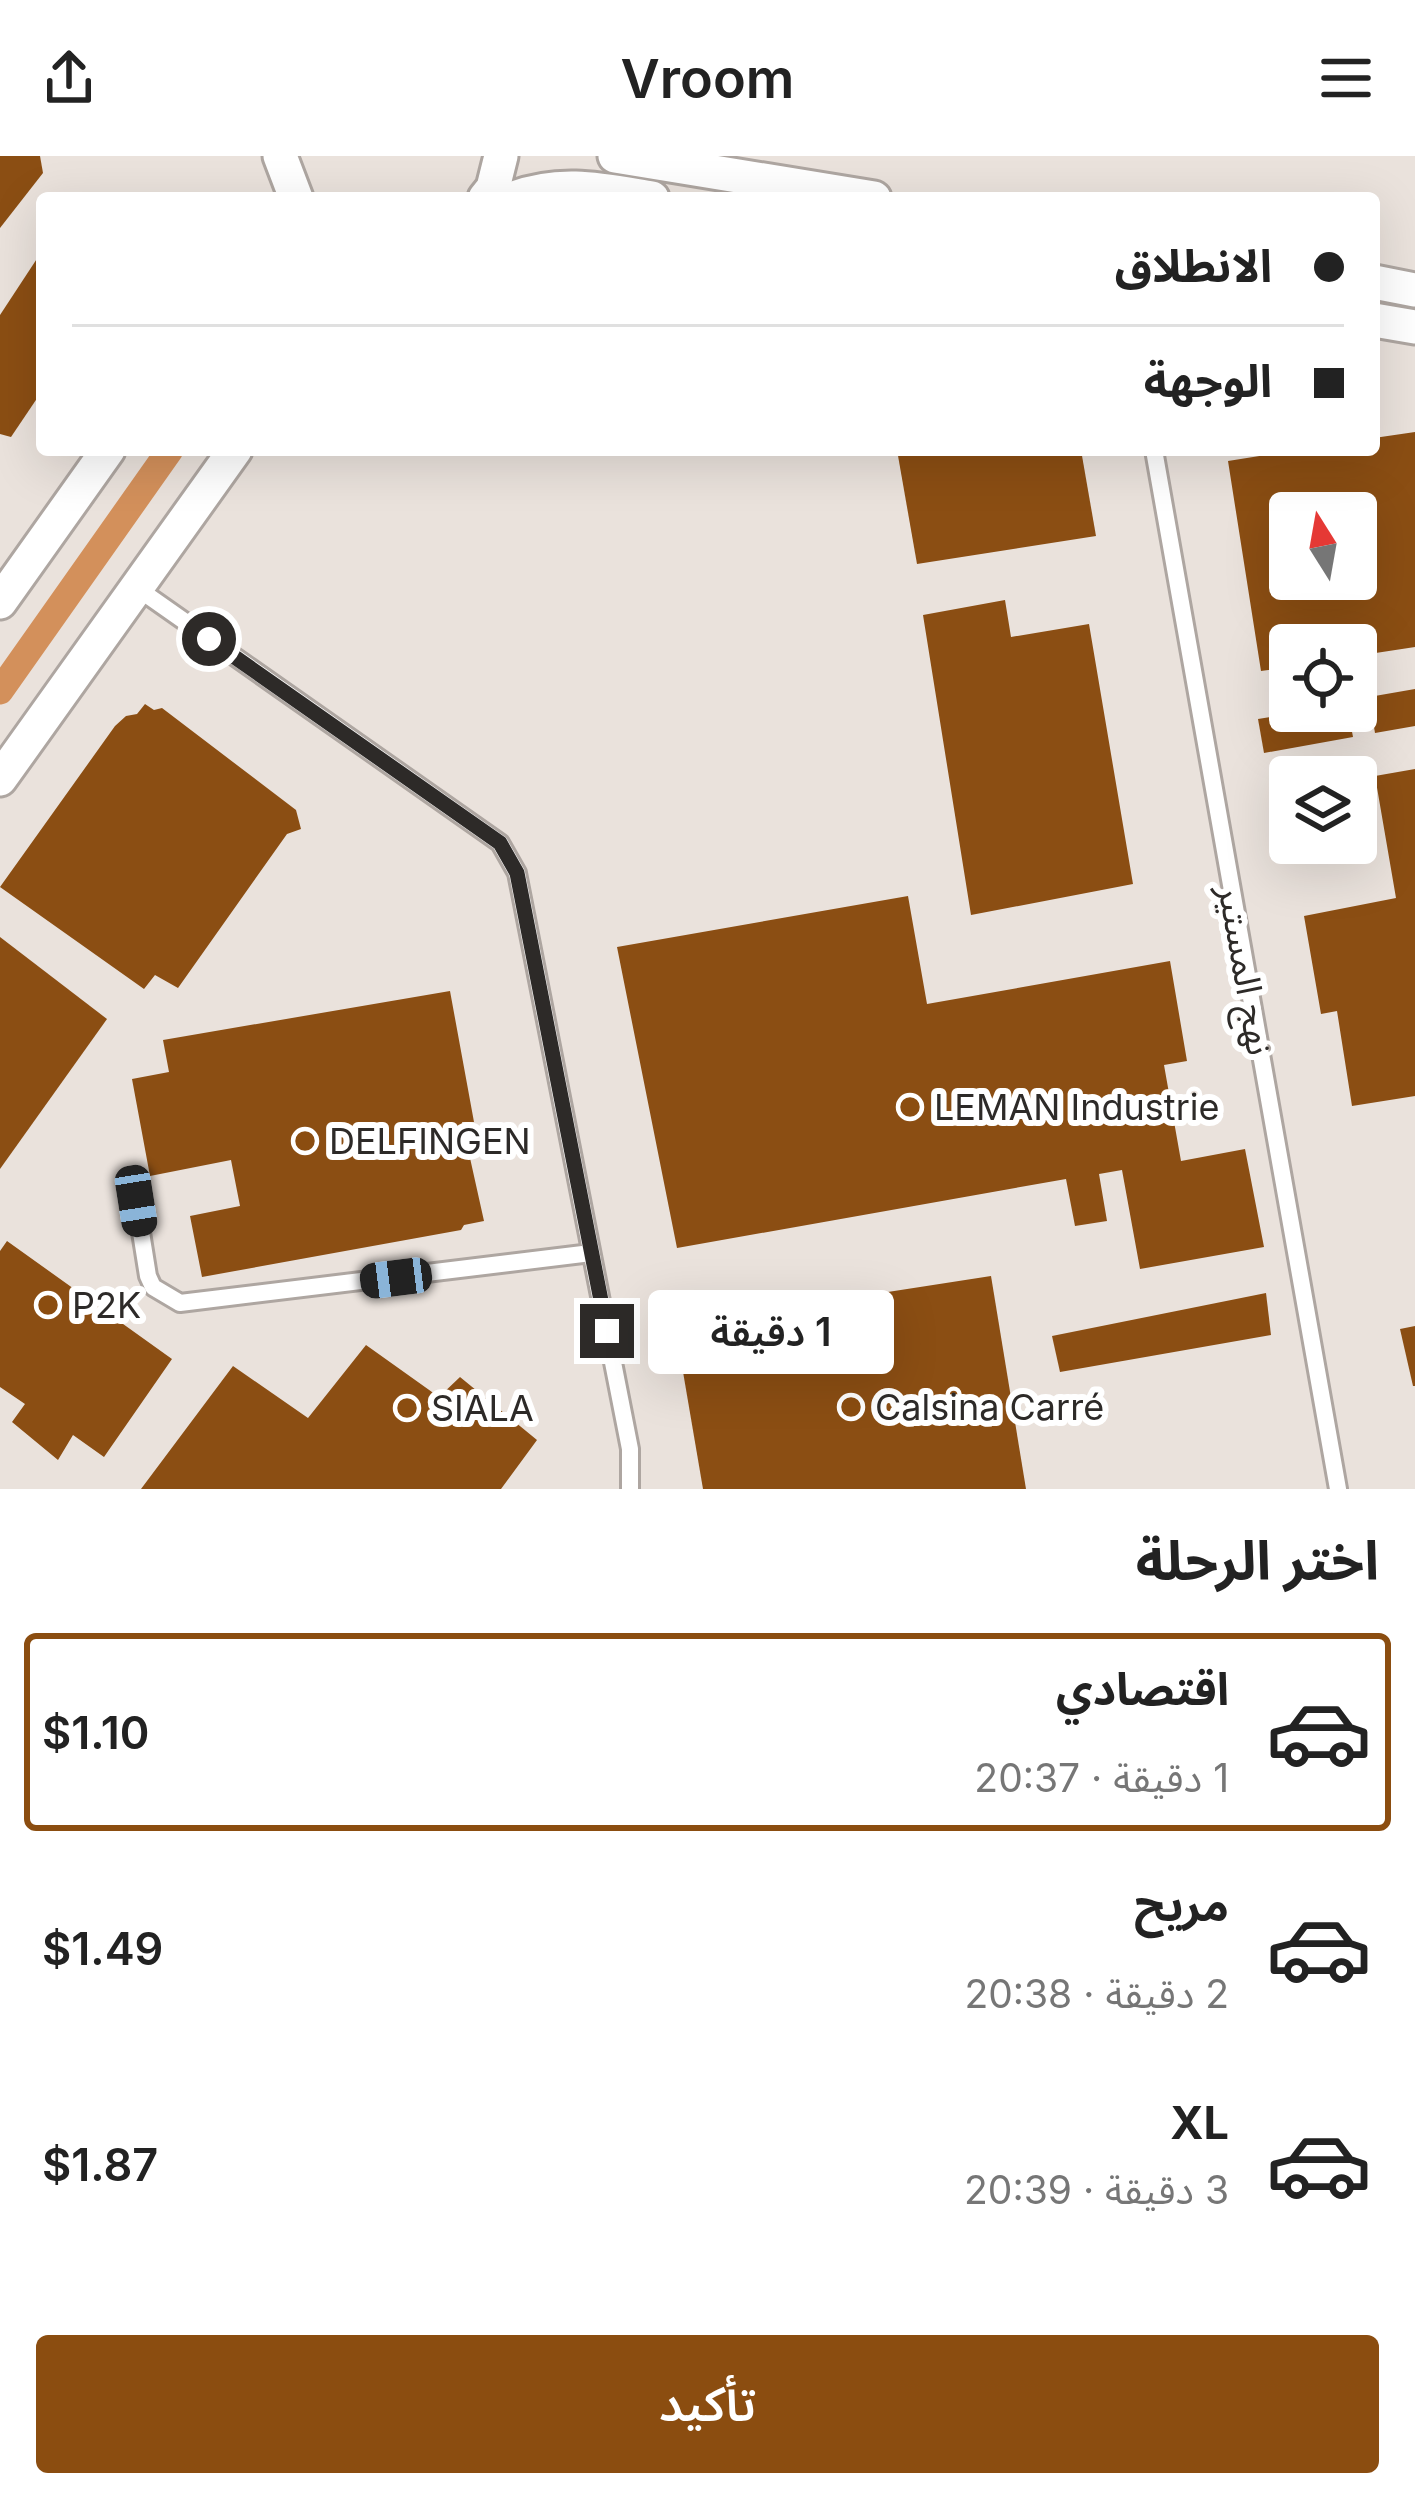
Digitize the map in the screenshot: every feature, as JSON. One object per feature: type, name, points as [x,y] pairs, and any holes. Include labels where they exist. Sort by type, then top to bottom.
[{"type":"street","points":[[273,192],[278,156]]},
{"type":"street","points":[[278,156],[293,192]]},
{"type":"street","points":[[490,192],[502,156]]},
{"type":"street","points":[[616,156],[837,192]]},
{"type":"street","points":[[529,192],[567,185],[613,192]]},
{"type":"street","points":[[1380,283],[1415,290]]},
{"type":"street","points":[[1380,321],[1415,327]]},
{"type":"street","points":[[0,602],[104,456]]},
{"type":"street","points":[[0,779],[231,456]]},
{"type":"lane","name":"نهج المستير","points":[[1155,456],[1339,1489]]},
{"type":"lane","points":[[136,588],[500,843],[517,873],[629,1449],[630,1489]]},
{"type":"lane","points":[[136,1201],[148,1276],[153,1287],[180,1303],[592,1253]]},
{"type":"building","points":[[0,156],[40,156],[43,173],[0,228]]},
{"type":"building","points":[[36,260],[36,400],[11,437],[0,434],[0,315]]},
{"type":"building","points":[[1415,432],[1415,647],[1377,653],[1377,624],[1269,624],[1269,670],[1261,671],[1228,461],[1260,456],[1380,456],[1380,437]]},
{"type":"building","points":[[898,456],[1082,456],[1096,536],[917,564]]},
{"type":"building","points":[[1005,600],[1011,637],[1089,624],[1133,884],[971,915],[923,615]]},
{"type":"building","points":[[1415,689],[1415,726],[1375,733],[1377,696]]},
{"type":"building","points":[[145,704],[154,710],[162,708],[296,810],[301,829],[287,834],[178,988],[155,975],[144,989],[0,887],[115,726]]},
{"type":"building","points":[[1269,717],[1269,732],[1352,732],[1353,737],[1264,753],[1258,719]]},
{"type":"building","points":[[1415,769],[1415,1096],[1352,1106],[1337,1011],[1321,1014],[1304,916],[1396,898],[1377,776]]},
{"type":"building","name":"LEMAN Industrie","points":[[908,896],[927,1004],[1170,961],[1187,1061],[1164,1065],[1181,1161],[1245,1149],[1264,1247],[1140,1269],[1122,1170],[1099,1174],[1107,1221],[1075,1226],[1066,1179],[677,1248],[617,947]]},
{"type":"building","points":[[0,937],[107,1019],[0,1169]]},
{"type":"building","name":"DELFINGEN","points":[[450,991],[474,1122],[462,1122],[484,1221],[461,1230],[202,1277],[190,1216],[240,1206],[231,1160],[150,1176],[132,1079],[169,1072],[163,1040]]},
{"type":"building","name":"P2K","points":[[7,1241],[172,1359],[104,1457],[73,1435],[58,1460],[12,1422],[25,1404],[0,1387],[0,1251]]},
{"type":"building","name":"Calsina Carré","points":[[991,1276],[1026,1489],[703,1489],[675,1325]]},
{"type":"building","points":[[1266,1293],[1271,1335],[1060,1372],[1052,1336]]},
{"type":"building","points":[[1415,1326],[1415,1386],[1413,1386],[1400,1329]]},
{"type":"building","name":"SIALA","points":[[366,1345],[439,1397],[460,1377],[537,1440],[501,1489],[141,1489],[233,1366],[308,1418]]},
{"type":"waterway","points":[[0,691],[166,456]]},
{"type":"place","name":"LEMAN Industrie","points":[[910,1107]]},
{"type":"place","name":"DELFINGEN","points":[[305,1141]]},
{"type":"place","name":"P2K","points":[[48,1305]]},
{"type":"place","name":"Calsina Carré","points":[[851,1407]]},
{"type":"place","name":"SIALA","points":[[407,1408]]},
{"type":"route","points":[[209,639],[500,843],[517,873],[607,1331]]}]
